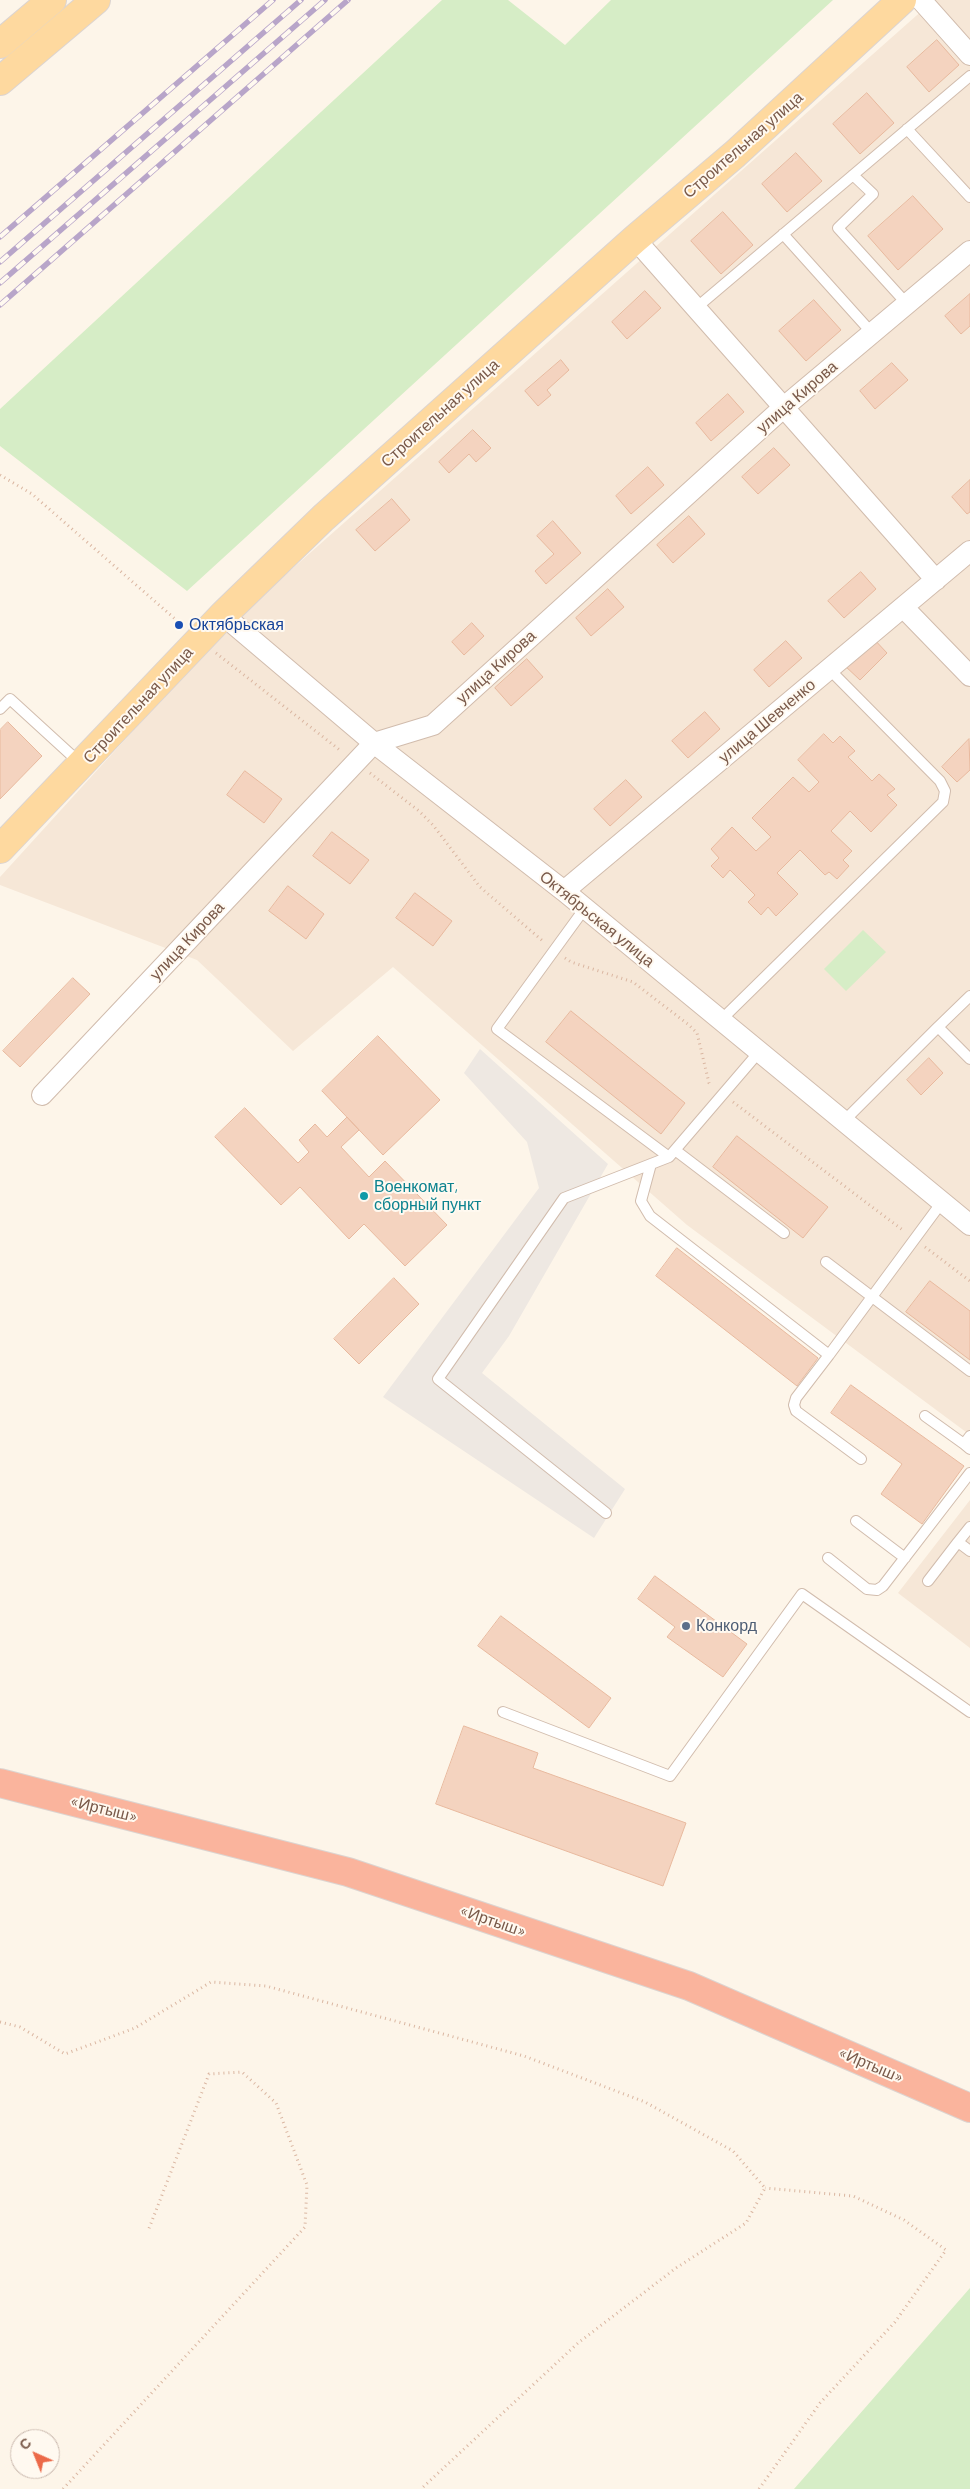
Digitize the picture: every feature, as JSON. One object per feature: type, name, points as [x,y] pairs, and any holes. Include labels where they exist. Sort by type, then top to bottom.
[{"type":"highway","name":"«Иртыш»","points":[[0,1783],[358,1875],[689,1986],[970,2108]]},
{"type":"main road","points":[[0,44],[52,0]]},
{"type":"main road","points":[[0,81],[96,0]]},
{"type":"main road","name":"Строительная улица","points":[[1,846],[81,765],[223,615],[323,518],[635,239],[735,154],[902,0]]},
{"type":"street","points":[[921,0],[970,55]]},
{"type":"street","points":[[635,239],[936,580]]},
{"type":"street","name":"улица Кирова","points":[[42,1095],[374,743],[433,725],[784,407],[970,251]]},
{"type":"street","name":"улица Шевченко","points":[[564,891],[970,551]]},
{"type":"street","points":[[903,607],[970,676]]},
{"type":"street","name":"Октябрьская улица","points":[[223,615],[374,743],[564,891],[970,1225]]},
{"type":"lane","points":[[696,308],[970,76]]},
{"type":"lane","points":[[907,129],[970,197]]},
{"type":"lane","points":[[852,175],[873,194],[838,228],[907,304]]},
{"type":"lane","points":[[783,234],[872,333]]},
{"type":"lane","points":[[721,1020],[943,802],[945,791],[940,781],[829,669]]},
{"type":"lane","points":[[0,709],[10,699],[81,765]]},
{"type":"lane","points":[[584,908],[497,1029],[784,1232]]},
{"type":"lane","points":[[844,1121],[970,996]]},
{"type":"lane","points":[[938,1027],[970,1059]]},
{"type":"lane","points":[[606,1513],[438,1379],[564,1198],[672,1154],[759,1052]]},
{"type":"lane","points":[[651,1164],[641,1201],[650,1216],[829,1356]]},
{"type":"lane","points":[[862,1459],[796,1411],[794,1405],[796,1398],[942,1202]]},
{"type":"lane","points":[[826,1262],[970,1371]]},
{"type":"lane","points":[[925,1416],[968,1443]]},
{"type":"lane","points":[[828,1558],[868,1589],[877,1590],[883,1586],[970,1474]]},
{"type":"lane","points":[[856,1521],[904,1558]]},
{"type":"lane","points":[[928,1581],[970,1527]]},
{"type":"lane","points":[[958,1542],[970,1551]]},
{"type":"lane","points":[[503,1712],[670,1776],[802,1594],[970,1712]]},
{"type":"path","points":[[0,475],[32,494],[199,640],[419,811],[491,898],[554,950],[571,962],[634,982],[689,1025],[697,1033],[709,1084],[970,1281]]},
{"type":"path","points":[[0,2022],[20,2027],[65,2054],[135,2028],[211,1982],[266,1986],[524,2056],[645,2102],[732,2152],[765,2188],[853,2196],[904,2220],[946,2250],[895,2322],[820,2403],[759,2489]]},
{"type":"path","points":[[63,2489],[305,2227],[307,2186],[276,2103],[242,2072],[209,2074],[148,2231]]},
{"type":"path","points":[[421,2489],[578,2343],[676,2268],[746,2223],[765,2188]]},
{"type":"shaded area","points":[[934,0],[970,0],[970,1435],[687,1225],[393,967],[293,1051],[197,960],[0,885],[0,877],[231,623]]},
{"type":"shaded area","points":[[480,1049],[608,1164],[509,1336],[482,1373],[625,1489],[594,1538],[383,1397],[539,1188],[527,1142],[464,1073]]},
{"type":"shaded area","points":[[970,1500],[970,1648],[898,1593]]},
{"type":"green space","points":[[442,0],[508,0],[565,45],[611,0],[833,0],[187,591],[0,446],[0,409]]},
{"type":"green space","points":[[863,930],[886,952],[846,991],[824,969]]},
{"type":"green space","points":[[970,2288],[970,2489],[794,2489]]},
{"type":"building","points":[[937,40],[959,65],[929,92],[907,67]]},
{"type":"building","points":[[867,93],[894,123],[860,154],[833,124]]},
{"type":"building","points":[[796,153],[822,181],[787,212],[762,184]]},
{"type":"building","points":[[913,196],[943,229],[898,270],[868,236]]},
{"type":"building","points":[[723,212],[753,245],[721,274],[691,241]]},
{"type":"building","points":[[645,291],[661,308],[627,339],[612,322]]},
{"type":"building","points":[[970,294],[970,326],[961,334],[945,316]]},
{"type":"building","points":[[814,300],[841,330],[806,361],[779,331]]},
{"type":"building","points":[[561,360],[569,370],[547,390],[551,395],[538,406],[525,391]]},
{"type":"building","points":[[892,363],[908,380],[875,409],[860,391]]},
{"type":"building","points":[[728,394],[744,412],[711,441],[696,423]]},
{"type":"building","points":[[473,430],[491,448],[476,462],[469,454],[449,473],[439,462]]},
{"type":"building","points":[[774,448],[790,465],[758,494],[742,477]]},
{"type":"building","points":[[648,467],[664,485],[631,514],[616,496]]},
{"type":"building","points":[[970,480],[970,512],[967,514],[952,497]]},
{"type":"building","points":[[392,499],[410,520],[375,551],[356,530]]},
{"type":"building","points":[[689,516],[705,534],[673,563],[657,545]]},
{"type":"building","points":[[553,521],[581,553],[546,584],[535,571],[554,554],[537,536]]},
{"type":"building","points":[[861,572],[876,589],[844,618],[828,601]]},
{"type":"building","points":[[608,589],[624,607],[591,636],[576,618]]},
{"type":"building","points":[[472,623],[484,636],[464,655],[452,642]]},
{"type":"building","points":[[872,637],[887,653],[860,680],[844,665]]},
{"type":"building","points":[[786,641],[802,658],[769,687],[754,670]]},
{"type":"building","points":[[527,659],[543,677],[511,706],[495,688]]},
{"type":"building","points":[[705,712],[720,729],[688,758],[672,741]]},
{"type":"building","points":[[8,722],[42,756],[0,799],[0,730]]},
{"type":"building","points":[[824,734],[833,743],[840,736],[855,751],[848,757],[872,781],[879,774],[895,789],[887,795],[897,805],[871,832],[850,811],[831,831],[852,851],[843,860],[849,866],[837,879],[829,872],[825,875],[800,850],[777,873],[798,894],[776,916],[768,907],[761,915],[748,902],[755,895],[730,870],[723,878],[711,866],[719,858],[711,849],[732,827],[756,851],[771,837],[752,818],[793,777],[809,792],[819,782],[798,760]]},
{"type":"building","points":[[969,739],[970,770],[957,782],[942,767]]},
{"type":"building","points":[[245,771],[282,799],[264,823],[227,795]]},
{"type":"building","points":[[626,780],[642,797],[610,826],[594,809]]},
{"type":"building","points":[[332,832],[369,860],[350,884],[313,856]]},
{"type":"building","points":[[288,886],[324,914],[306,939],[269,911]]},
{"type":"building","points":[[415,893],[452,921],[433,946],[396,918]]},
{"type":"building","points":[[73,978],[90,994],[20,1067],[3,1051]]},
{"type":"building","points":[[571,1011],[685,1103],[661,1134],[546,1042]]},
{"type":"building","points":[[378,1036],[440,1100],[383,1155],[322,1091]]},
{"type":"building","points":[[929,1058],[943,1073],[921,1095],[907,1080]]},
{"type":"building","name":"Военкомат, сборный пункт","points":[[245,1108],[298,1163],[309,1152],[299,1140],[315,1124],[327,1137],[347,1117],[359,1130],[341,1147],[369,1177],[385,1161],[447,1225],[405,1266],[364,1224],[349,1239],[300,1187],[281,1205],[215,1137]]},
{"type":"building","points":[[737,1136],[828,1207],[803,1238],[713,1167]]},
{"type":"building","points":[[677,1248],[818,1358],[797,1386],[656,1276]]},
{"type":"building","points":[[394,1278],[419,1304],[359,1364],[334,1339]]},
{"type":"building","points":[[930,1281],[970,1311],[970,1360],[906,1312]]},
{"type":"building","points":[[851,1385],[964,1466],[922,1524],[881,1494],[902,1464],[831,1413]]},
{"type":"building","points":[[655,1576],[747,1644],[723,1677],[667,1637],[675,1627],[638,1599]]},
{"type":"building","points":[[501,1616],[611,1698],[589,1728],[478,1646]]},
{"type":"building","points":[[464,1726],[538,1753],[533,1768],[686,1823],[663,1886],[436,1804]]},
{"type":"railway","points":[[0,237],[273,0]]},
{"type":"railway","points":[[0,262],[301,0]]},
{"type":"railway","points":[[0,283],[325,0]]},
{"type":"railway","points":[[0,305],[348,0]]},
{"type":"place","name":"Октябрьская","points":[[179,625]]},
{"type":"place","name":"Военкомат, сборный пункт","points":[[364,1196]]},
{"type":"place","name":"Конкорд","points":[[686,1626]]}]
